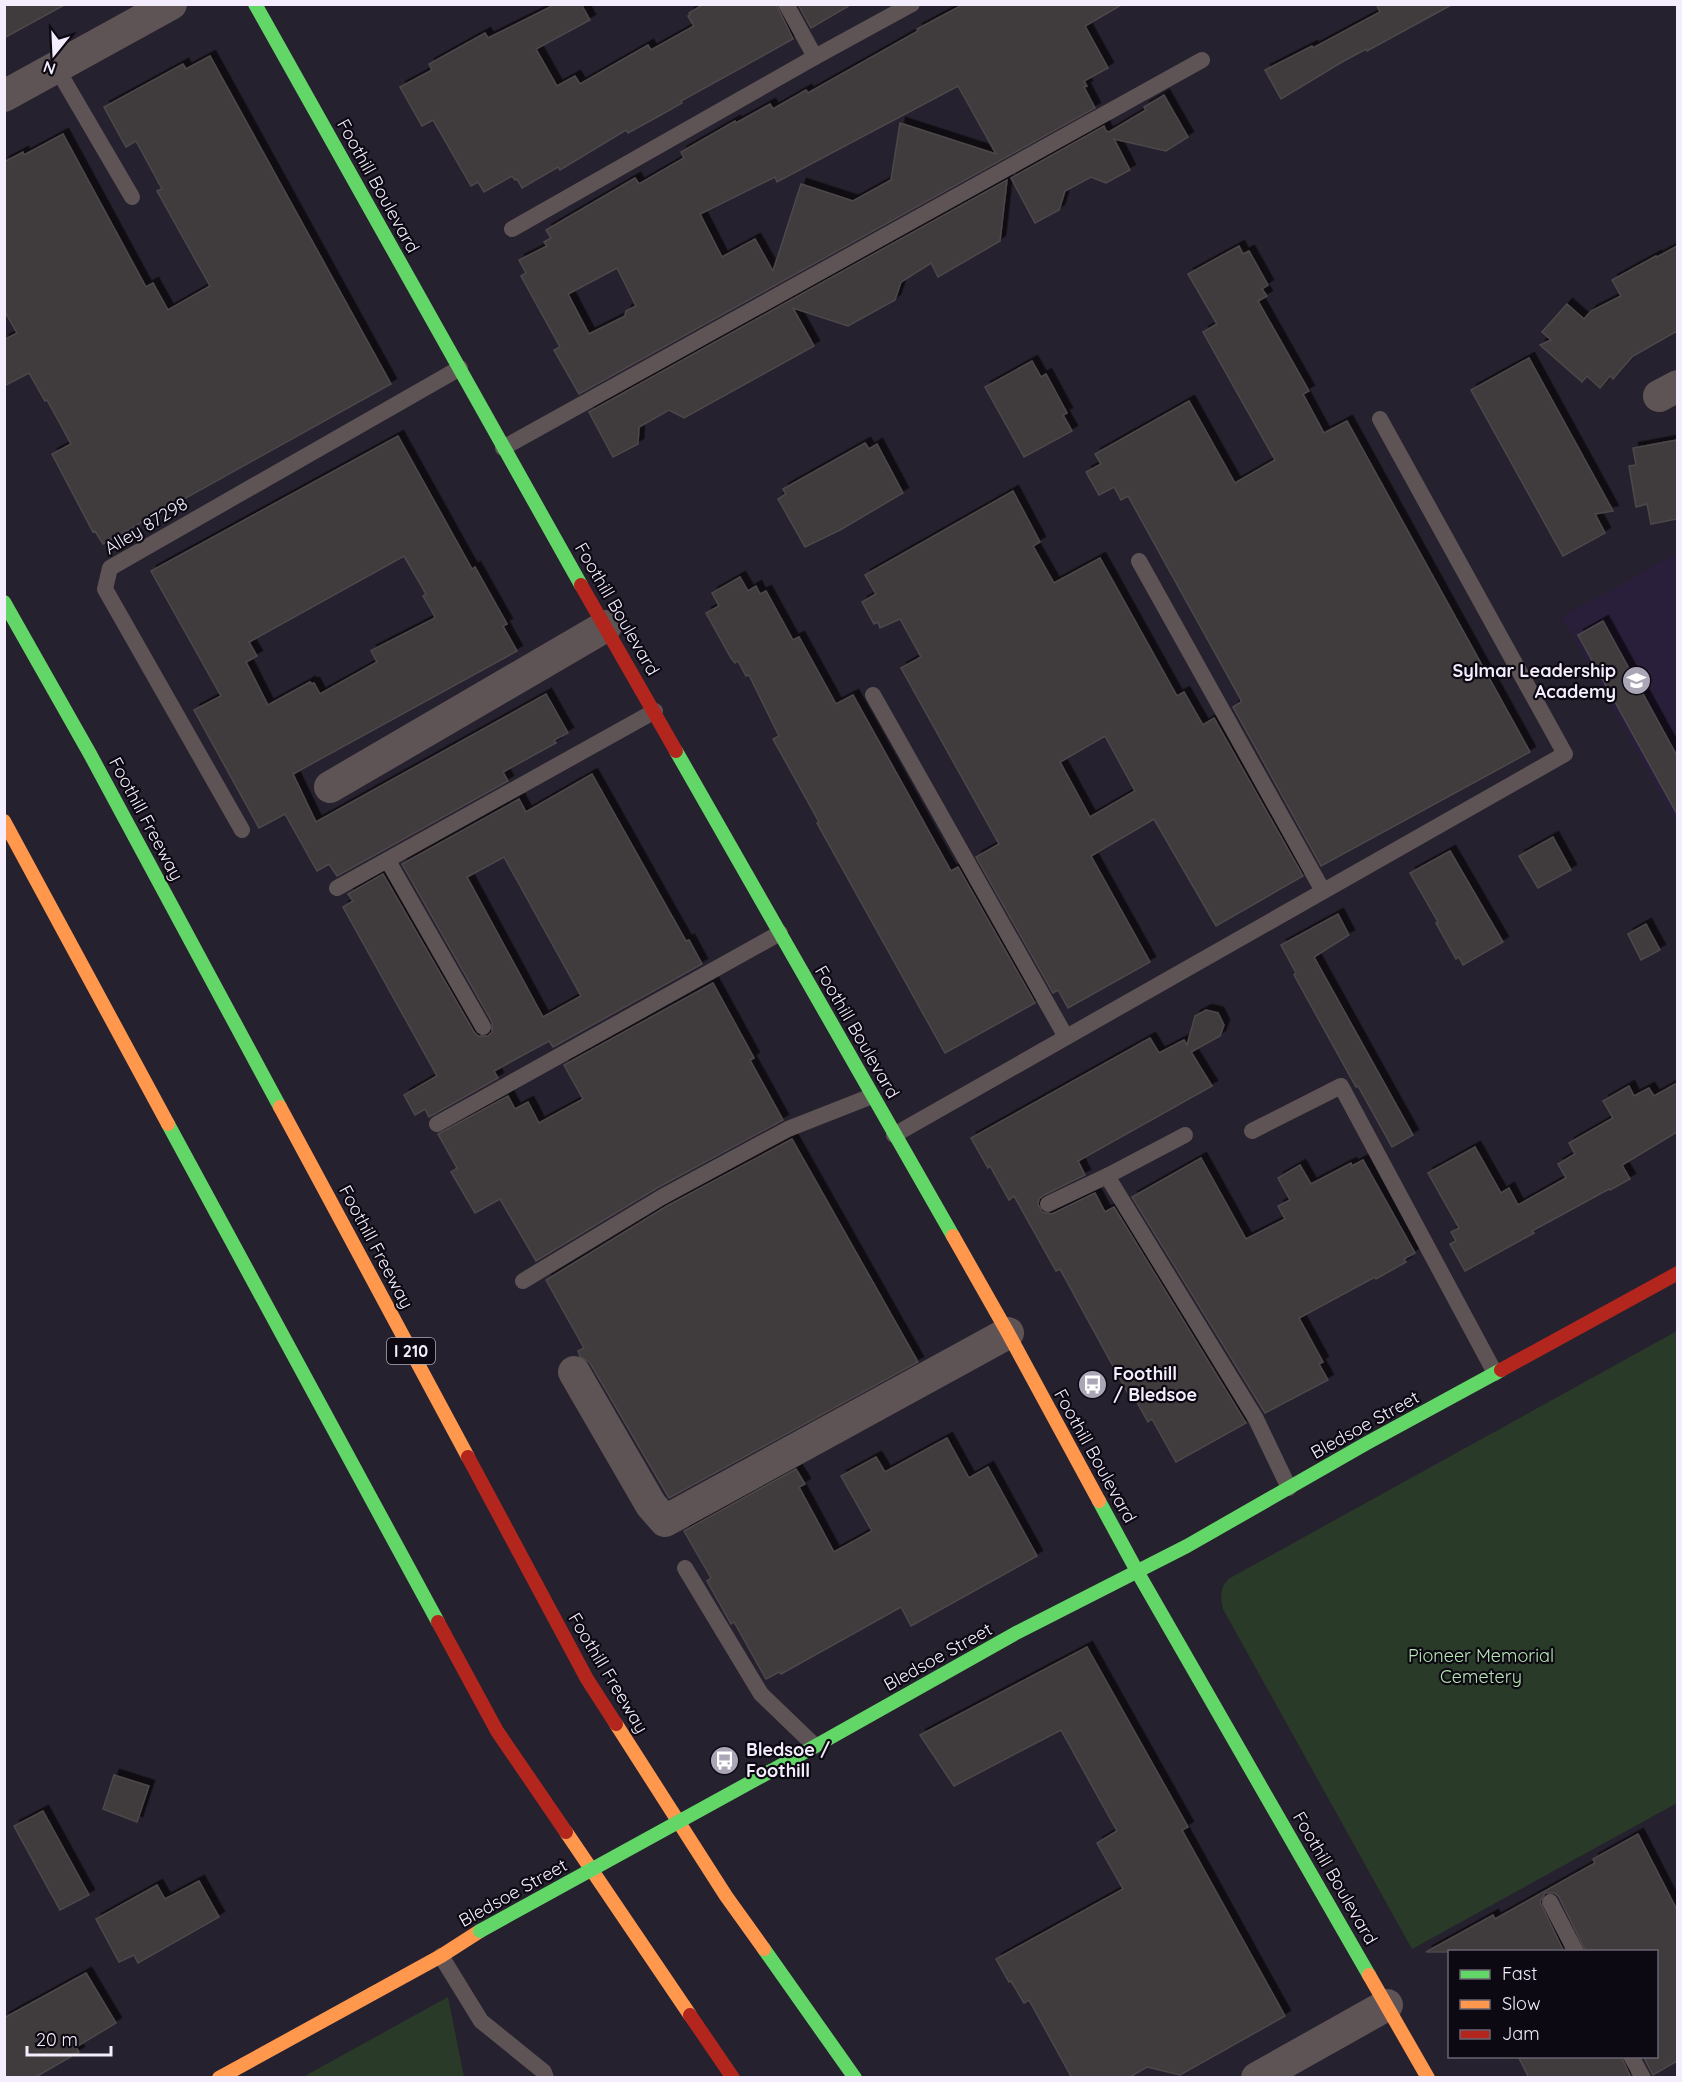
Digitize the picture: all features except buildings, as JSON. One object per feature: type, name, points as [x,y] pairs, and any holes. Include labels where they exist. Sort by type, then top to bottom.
[{"type":"main road","name":"Foothill Boulevard","points":[[255,4],[503,448],[1008,1333],[1138,1572],[1428,2078]]},
{"type":"main road","name":"Foothill Freeway","points":[[4,602],[96,765],[587,1679],[726,1896],[855,2078]]},
{"type":"main road","points":[[4,821],[497,1731],[733,2078]]},
{"type":"main road","name":"Bledsoe Street","points":[[219,2078],[1016,1633],[1138,1572],[1677,1273]]},
{"type":"street","points":[[4,96],[171,4]]},
{"type":"street","points":[[330,787],[606,626]]},
{"type":"street","points":[[574,1372],[651,1505],[665,1521],[1008,1333]]},
{"type":"street","points":[[1257,2078],[1387,2005]]},
{"type":"lane","points":[[786,4],[815,57]]},
{"type":"lane","points":[[512,229],[912,4]]},
{"type":"lane","points":[[503,448],[1202,60]]},
{"type":"lane","points":[[56,67],[132,197]]},
{"type":"lane","name":"Alley 87298","points":[[242,830],[105,589],[110,568],[460,368]]},
{"type":"lane","points":[[894,1135],[1565,754],[1380,419]]},
{"type":"lane","points":[[1139,561],[1323,891]]},
{"type":"lane","points":[[873,695],[1066,1037]]},
{"type":"lane","points":[[337,888],[655,711]]},
{"type":"lane","points":[[387,861],[483,1027]]},
{"type":"lane","points":[[437,1124],[780,933]]},
{"type":"lane","points":[[1252,1131],[1341,1086],[1495,1373]]},
{"type":"lane","points":[[523,1281],[662,1197],[788,1129],[872,1096]]},
{"type":"lane","points":[[1048,1204],[1185,1135]]},
{"type":"lane","points":[[1107,1176],[1256,1419],[1289,1488]]},
{"type":"lane","points":[[684,1568],[761,1694],[815,1746]]},
{"type":"lane","points":[[1550,1902],[1575,1950]]},
{"type":"lane","points":[[441,1956],[481,2021],[544,2072],[546,2078]]},
{"type":"lane","points":[[1633,2058],[1643,2078]]},
{"type":"shaded area","name":"Sylmar Leadership Academy","points":[[1677,553],[1677,824],[1562,617]]},
{"type":"green space","name":"Pioneer Memorial Cemetery","points":[[1677,1331],[1677,1803],[1412,1949],[1223,1609],[1221,1596],[1223,1588],[1230,1578]]},
{"type":"green space","points":[[448,1997],[464,2077],[303,2077]]},
{"type":"traffic: fast","points":[[255,4],[581,585]]},
{"type":"traffic: fast","points":[[4,602],[90,754],[280,1107]]},
{"type":"traffic: fast","points":[[676,751],[953,1236]]},
{"type":"traffic: fast","points":[[168,1124],[438,1622]]},
{"type":"traffic: fast","points":[[771,1771],[1016,1633],[1187,1546],[1367,1443],[1501,1370]]},
{"type":"traffic: fast","points":[[1099,1501],[1369,1975]]},
{"type":"traffic: fast","points":[[480,1931],[771,1771]]},
{"type":"traffic: fast","points":[[764,1949],[855,2078]]},
{"type":"traffic: slow","points":[[4,821],[168,1124]]},
{"type":"traffic: slow","points":[[280,1107],[468,1457]]},
{"type":"traffic: slow","points":[[953,1236],[1099,1501]]},
{"type":"traffic: slow","points":[[616,1724],[726,1896],[764,1949]]},
{"type":"traffic: slow","points":[[566,1832],[690,2015]]},
{"type":"traffic: slow","points":[[219,2078],[441,1956],[480,1931]]},
{"type":"traffic: slow","points":[[1369,1975],[1428,2078]]},
{"type":"traffic: jam","points":[[581,585],[676,751]]},
{"type":"traffic: jam","points":[[1501,1370],[1678,1273]]},
{"type":"traffic: jam","points":[[468,1457],[587,1679],[616,1724]]},
{"type":"traffic: jam","points":[[438,1622],[497,1731],[566,1832]]},
{"type":"traffic: jam","points":[[690,2015],[733,2078]]},
{"type":"place","name":"Sylmar Leadership Academy","points":[[1637,681]]},
{"type":"place","name":"Foothill / Bledsoe","points":[[1092,1384]]},
{"type":"place","name":"Bledsoe / Foothill","points":[[725,1760]]}]
